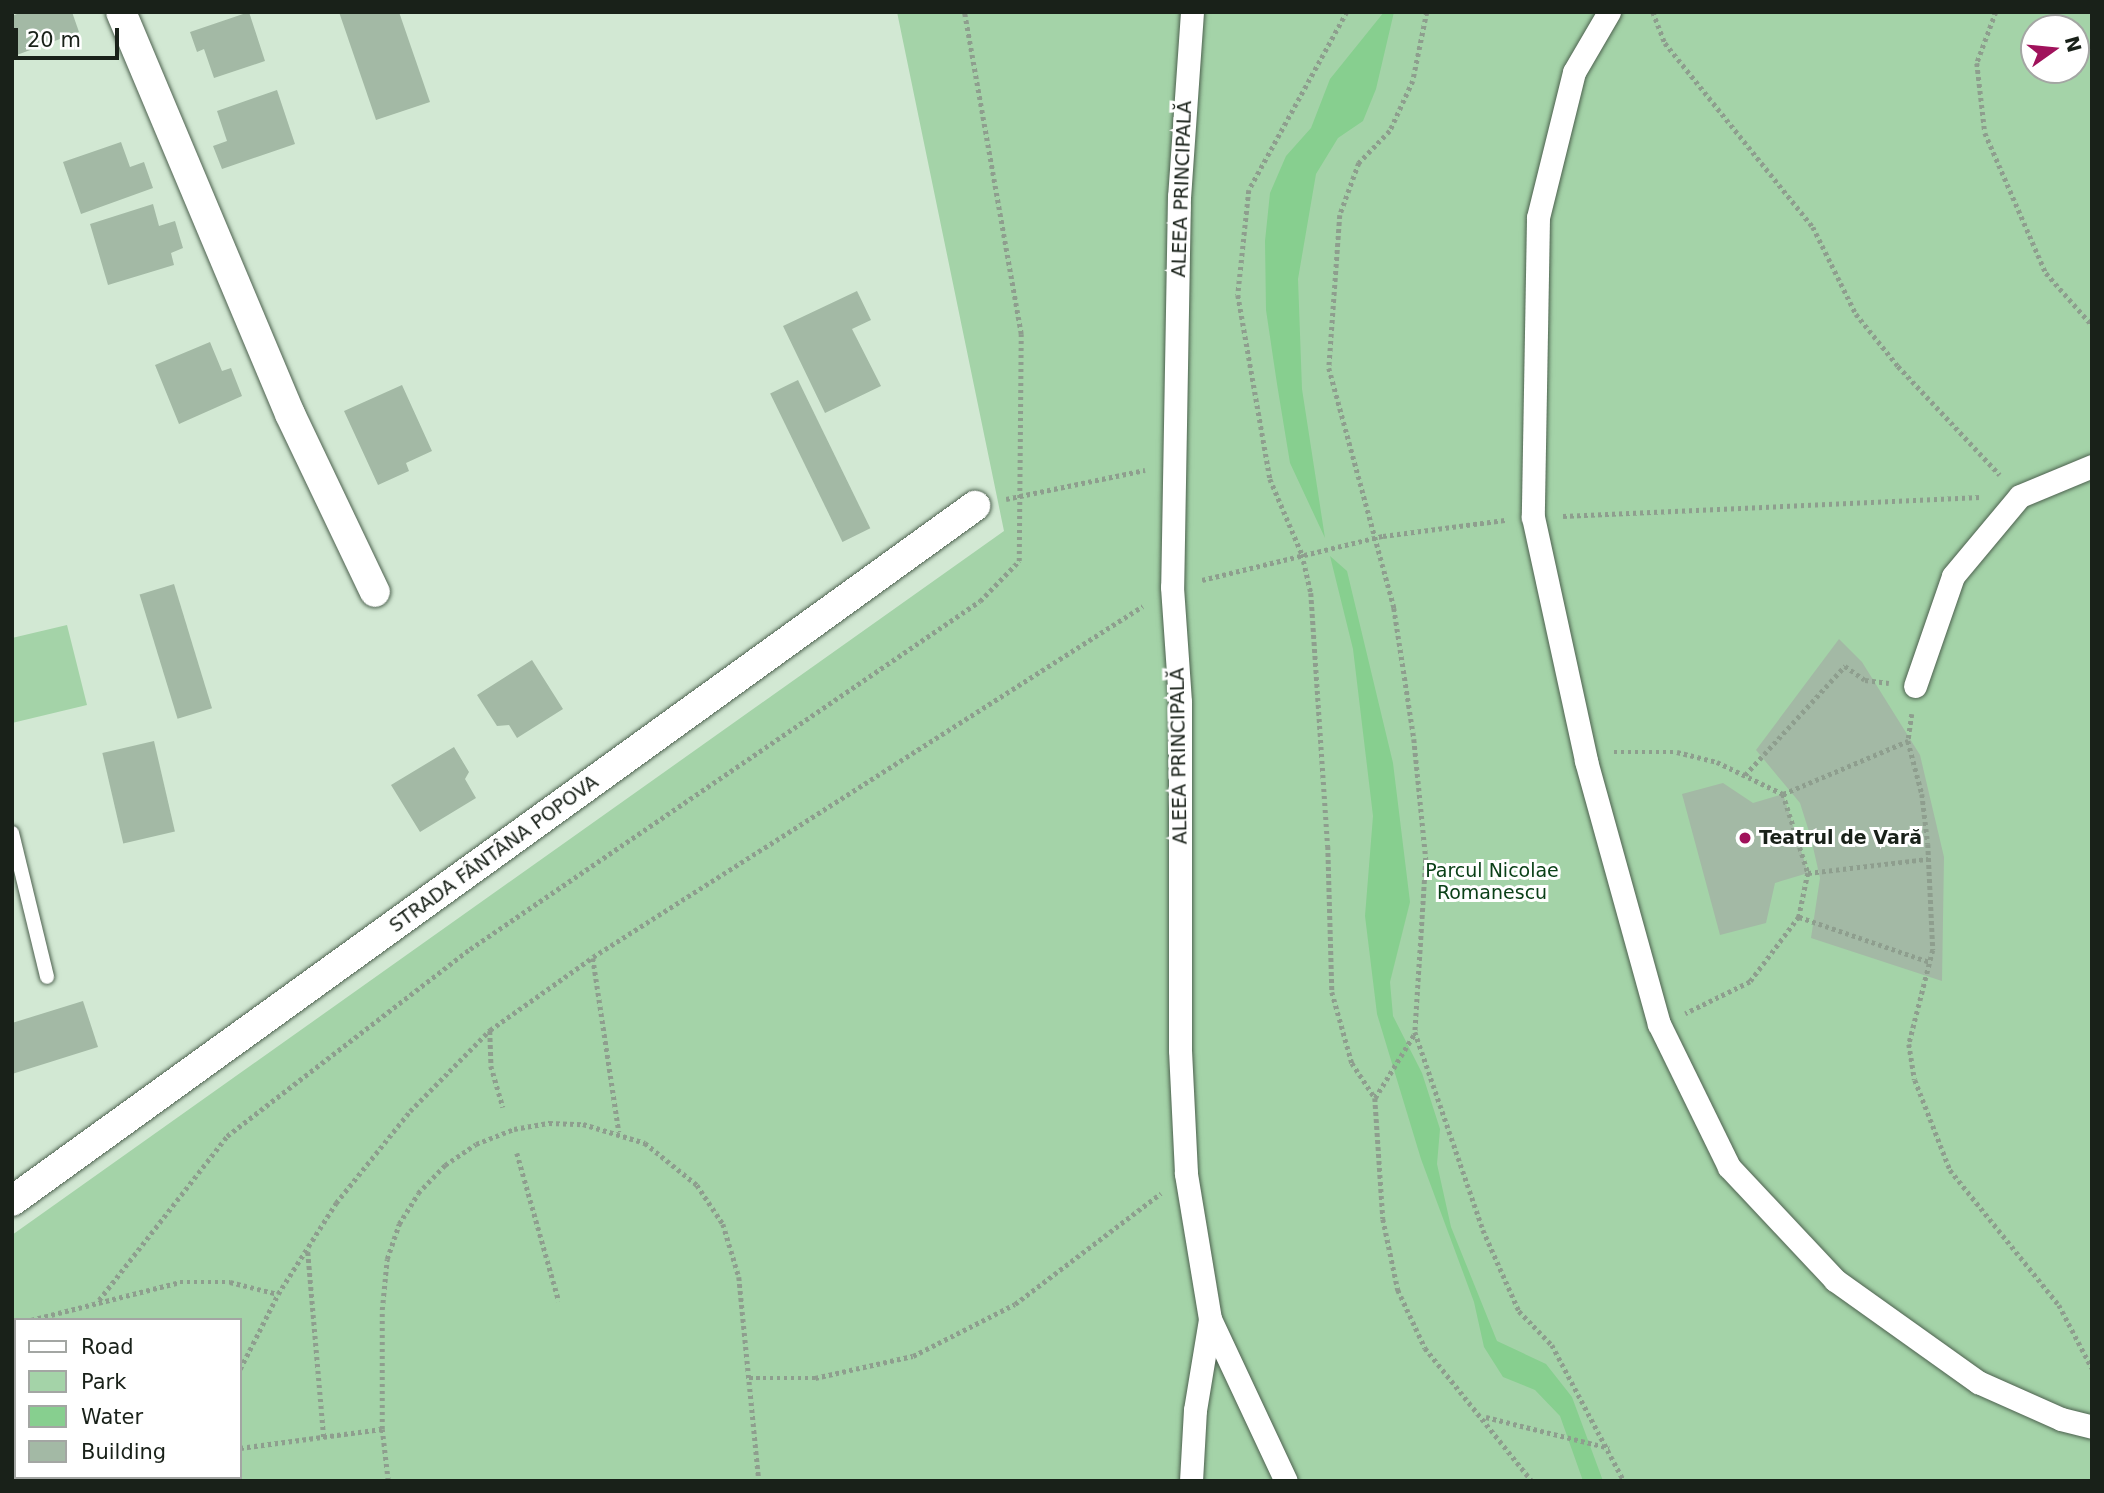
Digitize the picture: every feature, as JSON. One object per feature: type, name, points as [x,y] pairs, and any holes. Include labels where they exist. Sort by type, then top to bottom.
[{"type":"street","points":[[121,12],[290,414],[375,592]]},
{"type":"street","name":"ALEEA PRINCIPALĂ","points":[[1192,12],[1179,195],[1172,587],[1180,702],[1180,1050],[1185,1174],[1210,1319],[1286,1481]]},
{"type":"street","points":[[1609,12],[1574,72],[1538,218],[1533,517],[1587,761],[1659,1024],[1729,1167],[1835,1280],[1978,1382],[2061,1419],[2092,1427]]},
{"type":"street","points":[[1915,686],[1953,576],[2020,496],[2092,466]]},
{"type":"street","name":"STRADA FÂNTÂNA POPOVA","points":[[12,1201],[975,506]]},
{"type":"street","points":[[1191,1481],[1195,1410],[1210,1319]]},
{"type":"lane","points":[[12,834],[47,977]]},
{"type":"path","points":[[1347,12],[1249,190],[1238,296],[1270,479],[1302,554],[1311,593],[1327,833],[1332,992],[1352,1063],[1375,1098],[1383,1219],[1398,1290],[1425,1348],[1485,1417],[1531,1481]]},
{"type":"path","points":[[1427,12],[1413,81],[1390,131],[1359,163],[1340,215],[1329,368],[1372,538],[1394,608],[1426,859],[1415,1032],[1483,1230],[1519,1311],[1552,1345],[1609,1448],[1624,1481]]},
{"type":"path","points":[[1653,12],[1665,43],[1813,227],[1856,314],[1898,366],[2020,496]]},
{"type":"path","points":[[1996,12],[1977,62],[1984,133],[2046,273],[2092,325]]},
{"type":"path","points":[[975,506],[1176,464]]},
{"type":"path","points":[[242,1364],[278,1294],[308,1251],[336,1203],[410,1111],[490,1030],[593,957],[1172,587],[1372,538],[1533,517],[2020,496]]},
{"type":"path","points":[[1745,775],[1845,666],[1865,680],[1915,686],[1908,741],[1922,794],[1928,859],[1930,962],[1909,1044],[1915,1080],[1950,1170],[2059,1305],[2092,1367]]},
{"type":"path","points":[[1783,794],[1908,741]]},
{"type":"path","points":[[1587,761],[1624,748],[1677,752],[1745,775],[1783,794],[1808,873],[1799,917],[1751,982],[1659,1024]]},
{"type":"path","points":[[1808,873],[1928,859]]},
{"type":"path","points":[[1799,917],[1930,962]]},
{"type":"path","points":[[593,957],[619,1132]]},
{"type":"path","points":[[490,1030],[491,1066],[503,1107]]},
{"type":"path","points":[[1375,1098],[1415,1032]]},
{"type":"path","points":[[388,1481],[382,1429],[382,1310],[387,1259],[399,1224],[418,1193],[445,1165],[475,1144],[514,1129],[561,1123],[619,1132],[674,1162],[697,1185],[723,1224],[739,1277],[759,1481]]},
{"type":"path","points":[[517,1153],[559,1301]]},
{"type":"path","points":[[749,1378],[815,1378],[913,1356],[1016,1304],[1185,1174]]},
{"type":"path","points":[[308,1251],[324,1437]]},
{"type":"path","points":[[39,1318],[180,1282],[230,1282],[278,1294]]},
{"type":"path","points":[[1485,1417],[1541,1434],[1609,1448]]},
{"type":"path","points":[[242,1448],[382,1429]]},
{"type":"green space","name":"Parcul Nicolae Romanescu","points":[[897,12],[2092,12],[2092,1481],[12,1481],[12,1235],[1004,531]]},
{"type":"green space","points":[[67,625],[87,705],[12,723],[12,638]]},
{"type":"water","points":[[1384,12],[1394,12],[1376,89],[1363,121],[1338,138],[1316,174],[1298,279],[1302,389],[1325,538],[1290,463],[1277,384],[1266,310],[1265,241],[1270,193],[1286,156],[1311,128],[1330,79]]},
{"type":"water","points":[[1330,556],[1347,571],[1393,763],[1410,902],[1390,982],[1393,1016],[1422,1073],[1440,1129],[1437,1164],[1451,1227],[1497,1341],[1546,1364],[1572,1397],[1603,1481],[1583,1481],[1560,1416],[1535,1390],[1503,1377],[1484,1347],[1474,1302],[1421,1159],[1377,1014],[1365,916],[1373,816],[1353,649]]},
{"type":"building","points":[[22,12],[72,12],[79,32],[14,56],[12,16]]},
{"type":"building","points":[[249,12],[265,61],[214,78],[204,49],[197,52],[190,32]]},
{"type":"building","points":[[339,12],[399,12],[430,102],[376,120]]},
{"type":"building","points":[[277,90],[295,144],[222,169],[213,146],[227,141],[217,111]]},
{"type":"building","points":[[121,142],[130,167],[144,162],[153,188],[81,214],[63,162]]},
{"type":"building","points":[[153,204],[159,226],[175,221],[183,248],[171,253],[174,265],[108,285],[90,224]]},
{"type":"building","points":[[857,291],[871,320],[852,329],[881,386],[825,413],[783,326]]},
{"type":"building","points":[[210,342],[222,371],[231,368],[242,396],[179,424],[155,365]]},
{"type":"building","points":[[798,380],[870,528],[842,542],[770,394]]},
{"type":"building","points":[[402,385],[432,451],[406,463],[409,471],[378,485],[344,411]]},
{"type":"building","points":[[174,584],[212,708],[178,719],[140,595]]},
{"type":"building","points":[[1839,639],[1862,662],[1920,755],[1944,857],[1942,981],[1811,938],[1820,878],[1811,838],[1800,803],[1756,750]]},
{"type":"building","points":[[532,660],[563,709],[517,738],[509,725],[497,726],[477,695]]},
{"type":"building","points":[[154,741],[175,832],[123,844],[102,753]]},
{"type":"building","points":[[454,747],[469,772],[465,779],[476,798],[420,832],[391,785]]},
{"type":"building","name":"Teatrul de Vară","points":[[1723,783],[1753,803],[1783,794],[1808,873],[1775,883],[1766,923],[1720,935],[1682,794]]},
{"type":"building","points":[[83,1001],[98,1047],[12,1074],[12,1023]]},
{"type":"place","name":"Teatrul de Vară","points":[[1745,838]]}]
